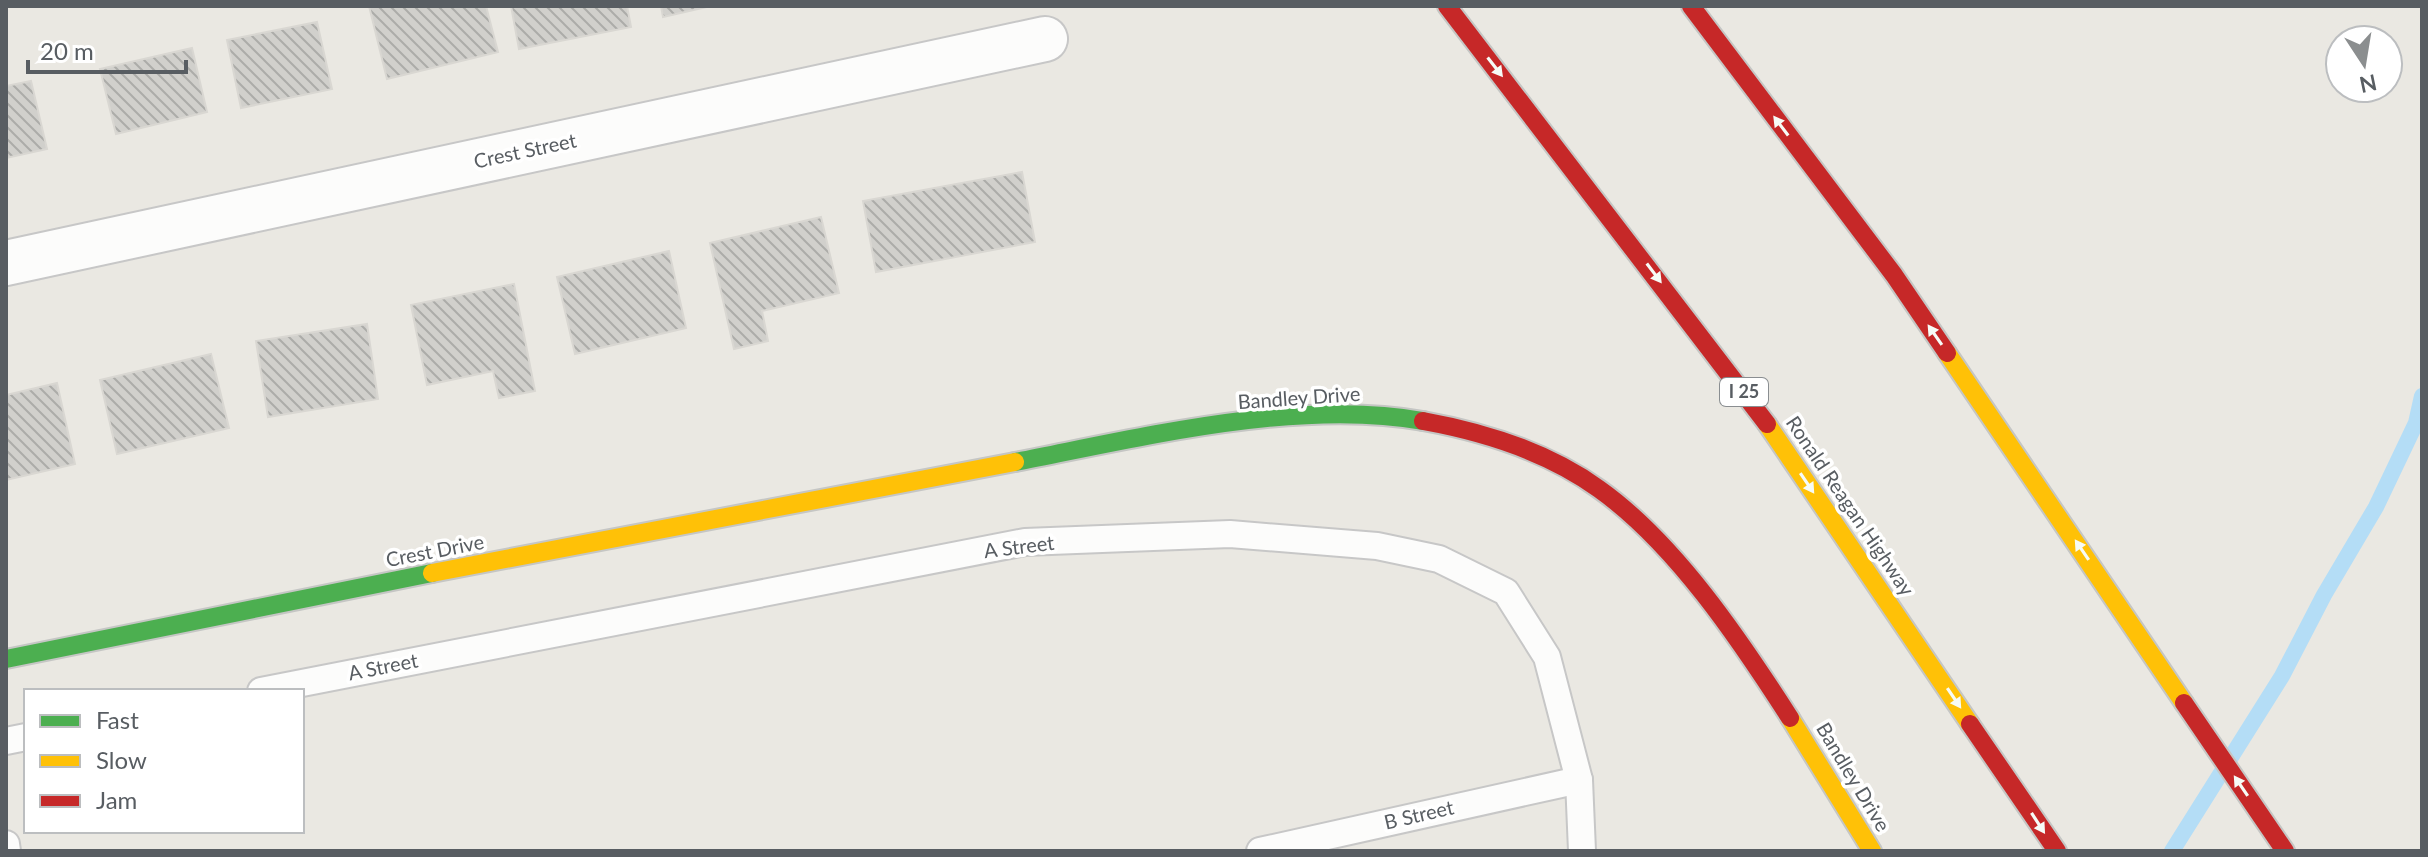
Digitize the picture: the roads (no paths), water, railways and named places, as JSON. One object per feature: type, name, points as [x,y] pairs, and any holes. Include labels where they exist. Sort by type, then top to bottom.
[{"type":"main road","name":"Ronald Reagan Highway","points":[[1447,6],[1756,408],[2057,851]]},
{"type":"main road","points":[[1691,6],[1894,275],[2285,851]]},
{"type":"main road","name":"Bandley Drive","points":[[873,487],[1267,418],[1362,414],[1441,425],[1512,445],[1589,482],[1645,529],[1718,610],[1786,710],[1872,851]]},
{"type":"main road","name":"Crest Drive","points":[[6,659],[873,487]]},
{"type":"street","name":"Crest Street","points":[[6,263],[1045,39]]},
{"type":"lane","name":"A Street","points":[[271,689],[1025,542],[1230,534],[1377,546],[1439,559],[1506,592],[1547,657],[1579,780],[1582,851]]},
{"type":"lane","name":"B Street","points":[[1260,851],[1579,780]]},
{"type":"lane","points":[[6,844],[7,851]]},
{"type":"waterway","points":[[2172,851],[2282,676],[2324,595],[2376,507],[2416,423],[2422,396]]}]
